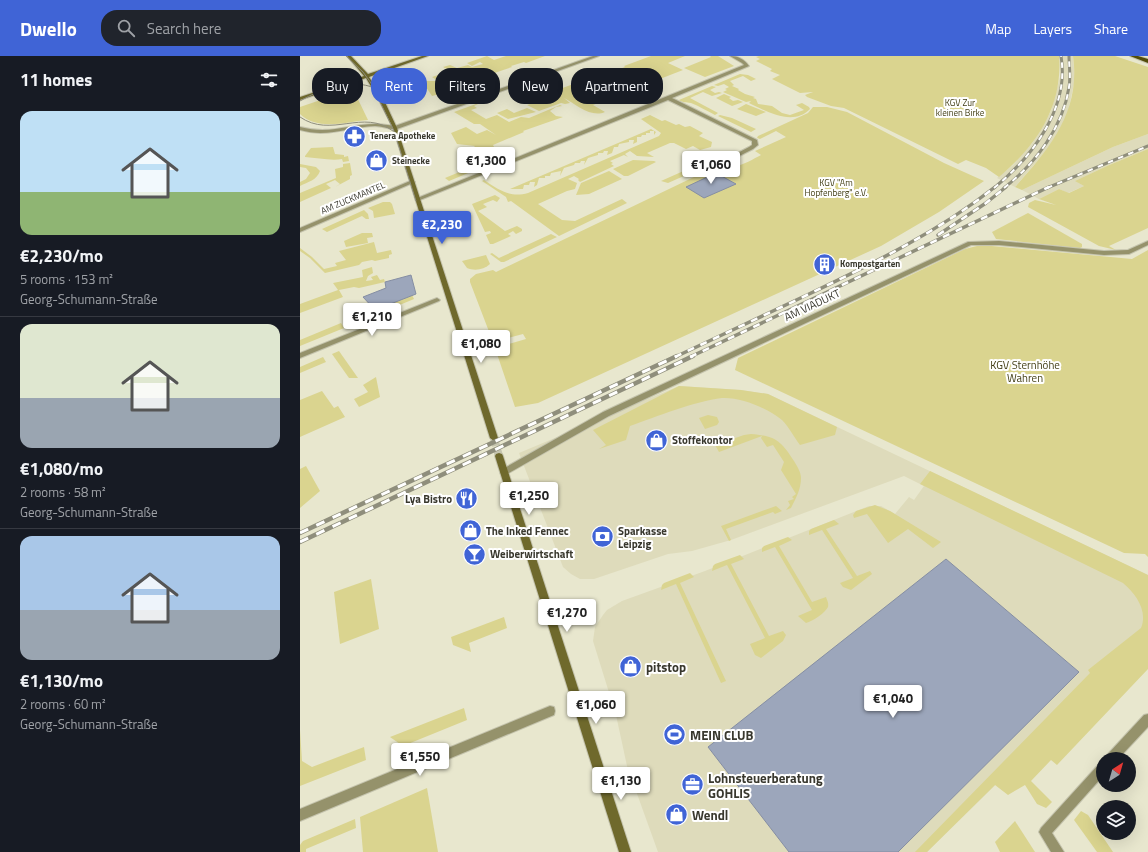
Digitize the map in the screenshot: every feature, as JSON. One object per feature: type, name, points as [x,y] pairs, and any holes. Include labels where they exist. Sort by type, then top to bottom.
[{"type":"main road","points":[[349,56],[368,75],[387,109],[418,199],[494,438]]},
{"type":"main road","points":[[300,99],[426,56]]},
{"type":"main road","points":[[1133,56],[1148,61]]},
{"type":"main road","points":[[499,456],[625,852]]},
{"type":"street","points":[[300,128],[326,133],[377,125],[394,128],[597,56]]},
{"type":"street","points":[[418,199],[746,66],[746,64],[732,56]]},
{"type":"street","points":[[668,98],[754,140],[755,144],[751,148],[712,168]]},
{"type":"street","name":"AM ZUCKMANTEL","points":[[300,230],[412,182]]},
{"type":"street","name":"AM VIADUKT","points":[[504,472],[606,414],[970,243],[998,243],[1104,253],[1129,252],[1148,243]]},
{"type":"street","points":[[300,356],[437,300]]},
{"type":"street","points":[[300,815],[550,711]]},
{"type":"street","points":[[1117,752],[1148,719]]},
{"type":"street","points":[[1058,852],[1045,832],[1096,776]]},
{"type":"shaded area","points":[[1059,56],[1073,56],[1075,79],[1068,112],[1059,132],[1046,151],[1015,187],[997,178],[1013,165],[1033,142],[1051,111],[1060,77]]},
{"type":"shaded area","points":[[1148,134],[1148,149],[1076,181],[1084,186],[1068,193],[1059,189],[1039,199],[1022,190],[1113,147]]},
{"type":"shaded area","points":[[679,386],[741,390],[768,394],[1148,575],[1148,635],[927,852],[658,852],[627,766],[616,715],[593,641],[595,627],[603,615],[607,610],[622,601],[705,571],[869,506],[881,506],[895,514],[909,497],[914,500],[924,486],[904,476],[731,540],[692,551],[668,554],[594,579],[580,579],[563,567],[519,453]]},
{"type":"green space","points":[[487,56],[494,60],[506,56],[545,56],[526,63],[524,62],[511,66],[512,67],[500,71],[500,68],[457,68],[468,65],[472,67],[483,64],[480,62],[472,66],[467,63]]},
{"type":"green space","points":[[651,56],[685,56],[668,63],[683,70],[663,78],[663,68],[622,68],[625,67],[624,66]]},
{"type":"green space","points":[[710,56],[718,56],[734,66],[705,77],[684,68],[711,57]]},
{"type":"green space","name":"KGV Zur kleinen Birke","points":[[1059,56],[1059,75],[1057,92],[1052,109],[1044,124],[1025,152],[999,177],[986,168],[966,160],[958,164],[844,108],[831,106],[807,97],[805,95],[813,92],[800,93],[772,79],[780,75],[770,71],[772,69],[756,61],[760,59],[756,57]]},
{"type":"green space","points":[[1073,56],[1115,56],[1148,67],[1148,134],[1113,147],[1022,190],[1015,187],[1051,143],[1060,128],[1067,111],[1072,94],[1074,76]]},
{"type":"green space","points":[[450,65],[457,68],[443,67]]},
{"type":"green space","points":[[740,74],[748,75],[756,79],[751,81],[743,76],[730,81],[734,85],[732,86],[745,94],[755,97],[753,98],[756,99],[758,104],[772,106],[782,113],[790,115],[804,110],[796,105],[802,103],[810,109],[796,117],[780,116],[749,103],[751,101],[746,102],[723,92],[729,87],[724,84],[718,86],[714,85]]},
{"type":"green space","points":[[427,81],[435,81],[435,95],[432,96],[427,88]]},
{"type":"green space","points":[[571,85],[571,102],[564,98],[570,103],[563,104],[563,88]]},
{"type":"green space","points":[[712,86],[716,87],[710,90],[715,93],[722,93],[712,96],[703,92],[690,98],[718,113],[715,115],[694,104],[679,100]]},
{"type":"green space","points":[[724,94],[731,97],[729,98],[733,101],[738,100],[743,102],[732,106],[716,98]]},
{"type":"green space","points":[[312,103],[360,104],[368,120],[323,124],[307,119],[300,114],[300,107]]},
{"type":"green space","points":[[478,104],[474,106],[477,108],[471,110],[486,119],[497,115],[509,122],[521,117],[529,118],[560,105],[562,106],[556,107],[550,111],[556,116],[563,117],[523,131],[524,132],[493,145],[495,149],[502,152],[492,156],[482,150],[471,155],[469,152],[475,146],[457,144],[451,133],[466,127],[477,134],[487,130],[496,135],[480,124],[474,124],[454,112]]},
{"type":"green space","points":[[530,104],[558,104],[539,111],[527,105]]},
{"type":"green space","points":[[574,104],[596,104],[593,105],[605,112],[595,113],[584,110]]},
{"type":"green space","points":[[746,104],[766,112],[756,116],[737,109]]},
{"type":"green space","name":"KGV \"Am Hopfenberg\" e.V.","points":[[813,107],[827,107],[847,112],[944,163],[984,181],[939,212],[881,246],[538,403],[515,407],[495,348],[526,339],[523,334],[493,342],[470,279],[476,274],[493,270],[496,272],[694,177],[703,174],[709,175],[730,165],[737,166],[750,161],[761,155],[755,151],[786,137],[776,131],[760,139],[757,138],[758,136],[808,113]]},
{"type":"green space","points":[[527,108],[536,112],[508,119],[497,113],[507,109],[514,113]]},
{"type":"green space","points":[[650,115],[662,121],[665,120],[676,125],[679,124],[685,127],[690,126],[703,133],[699,136],[712,142],[711,147],[700,150],[693,146],[686,149],[674,143],[670,143],[647,153],[654,157],[637,156],[630,151],[625,154],[628,157],[624,155],[610,161],[614,166],[580,182],[578,180],[579,179],[574,176],[568,179],[577,183],[575,189],[538,204],[562,220],[575,221],[622,199],[627,203],[559,236],[511,201],[508,202],[506,197],[482,181],[484,180],[500,190],[510,194],[528,193],[659,136],[661,133],[641,119]]},
{"type":"green space","points":[[720,115],[732,118],[756,129],[751,132],[718,116]]},
{"type":"green space","points":[[651,129],[656,132],[654,135],[654,131],[650,131],[650,133],[646,133],[646,135],[637,137],[637,142],[633,144],[634,140],[629,140],[629,142],[619,144],[618,147],[614,147],[612,153],[607,155],[608,151],[604,151],[603,153],[598,153],[598,155],[588,158],[584,165],[585,161],[575,163],[574,165],[564,168],[560,176],[561,171],[551,173],[550,176],[539,178],[537,185],[534,187],[535,182],[530,182],[529,185],[524,185],[523,189],[510,189]]},
{"type":"green space","points":[[333,147],[335,154],[344,155],[344,157],[348,156],[349,161],[343,162],[342,159],[329,160],[305,157],[311,148]]},
{"type":"green space","points":[[1148,149],[1148,228],[1109,246],[1116,250],[1099,246],[1028,207],[1029,203],[1035,200],[1056,205],[1039,199],[1059,189],[1069,193],[1084,186],[1075,181]]},
{"type":"green space","points":[[633,160],[656,162],[628,176],[624,176],[613,169]]},
{"type":"green space","points":[[350,163],[352,175],[350,176],[350,179],[335,187],[340,184],[335,180],[326,184],[331,188],[300,202],[300,193],[336,178],[335,169],[343,167],[343,164]]},
{"type":"green space","points":[[481,163],[485,166],[449,181],[445,178]]},
{"type":"green space","points":[[300,164],[316,167],[320,171],[314,179],[300,186],[300,182],[306,179],[310,173],[306,168],[300,167]]},
{"type":"green space","points":[[688,169],[693,172],[668,183],[661,181]]},
{"type":"green space","points":[[609,171],[622,179],[589,194],[576,195],[581,183]]},
{"type":"green space","points":[[495,195],[500,198],[497,202],[493,200],[483,204],[487,207],[478,211],[505,231],[517,226],[522,229],[522,231],[516,234],[513,231],[508,234],[511,236],[490,244],[486,235],[491,233],[490,231],[485,232],[472,204]]},
{"type":"green space","points":[[383,202],[390,202],[392,204],[395,214],[374,218],[373,211],[368,208]]},
{"type":"green space","points":[[364,210],[368,214],[369,219],[362,216],[327,232],[322,229]]},
{"type":"green space","points":[[1028,213],[1082,244],[1082,247],[996,239],[992,232]]},
{"type":"green space","points":[[362,233],[372,233],[373,237],[367,238],[368,243],[346,247],[344,241]]},
{"type":"green space","points":[[551,234],[557,237],[504,262],[501,262],[490,254],[492,253],[499,258]]},
{"type":"green space","points":[[374,242],[377,253],[391,250],[392,254],[389,255],[389,258],[362,262],[359,265],[325,273],[310,258],[300,251],[300,248],[324,269],[337,266],[335,263],[346,260],[339,251]]},
{"type":"green space","name":"KGV Sternhöhe Wahren","points":[[981,245],[1132,259],[1148,250],[1148,557],[1145,554],[1124,553],[735,370],[738,358],[965,249]]},
{"type":"green space","points":[[486,255],[490,264],[482,269],[476,270],[467,268],[462,261]]},
{"type":"green space","points":[[372,267],[373,273],[368,276],[366,281],[373,280],[371,277],[377,275],[380,280],[384,279],[385,282],[359,288],[354,287],[339,290],[343,297],[300,313],[300,304],[338,290],[333,283],[363,277],[362,270]]},
{"type":"green space","points":[[412,295],[414,299],[378,314],[375,310]]},
{"type":"green space","points":[[341,323],[344,328],[300,346],[300,340]]},
{"type":"green space","points":[[339,351],[358,378],[349,378],[332,354]]},
{"type":"green space","points":[[323,357],[326,362],[300,373],[300,367]]},
{"type":"green space","points":[[376,377],[380,397],[359,407],[354,399],[368,392],[363,385]]},
{"type":"green space","points":[[679,386],[741,390],[768,394],[837,427],[835,435],[800,445],[782,420],[769,411],[745,401],[722,398],[688,406],[630,426],[626,440],[599,449],[606,445],[593,430]]},
{"type":"green space","points":[[322,391],[334,408],[338,406],[345,417],[300,437],[300,400]]},
{"type":"green space","points":[[708,415],[717,417],[719,422],[717,425],[705,429],[699,418]]},
{"type":"green space","points":[[751,434],[766,436],[777,441],[781,444],[798,467],[801,482],[791,508],[786,510],[790,505],[788,501],[794,499],[792,497],[796,494],[781,470],[784,462],[773,445],[767,447],[761,438],[762,436],[719,452],[715,445]]},
{"type":"green space","points":[[306,466],[320,491],[300,508],[300,469]]},
{"type":"green space","points":[[930,471],[1148,575],[1148,669],[1057,765],[1051,760],[1031,781],[1052,802],[1046,808],[1037,804],[1025,785],[1008,795],[995,785],[927,852],[915,852],[1090,673],[1088,670],[1141,628],[1143,622],[1140,603],[1123,583],[920,484]]},
{"type":"green space","points":[[875,505],[890,511],[941,542],[933,548],[908,529],[888,543],[867,514],[854,518],[853,515],[856,511]]},
{"type":"green space","points":[[776,506],[782,511],[775,514],[773,512],[726,529],[731,540],[729,541],[721,526]]},
{"type":"green space","points":[[834,520],[839,524],[826,529],[857,576],[870,571],[872,574],[851,590],[843,587],[840,583],[853,578],[822,530],[809,535],[809,531],[811,529]]},
{"type":"green space","points":[[788,537],[792,540],[779,546],[812,602],[826,597],[828,603],[828,607],[824,612],[815,619],[806,623],[798,616],[812,610],[775,547],[762,552],[762,548],[764,546]]},
{"type":"green space","points":[[740,555],[744,559],[731,564],[769,636],[783,631],[786,635],[783,641],[761,658],[755,655],[750,644],[765,638],[727,565],[712,571],[715,564]]},
{"type":"green space","points":[[690,573],[694,577],[680,583],[726,681],[721,683],[676,584],[661,590],[664,583]]},
{"type":"green space","points":[[371,579],[379,629],[340,644],[334,592]]},
{"type":"green space","points":[[504,617],[507,628],[469,643],[471,652],[453,645],[451,637]]},
{"type":"green space","points":[[464,708],[467,720],[403,746],[390,737]]},
{"type":"green space","points":[[300,730],[302,761],[312,767],[364,747],[366,760],[300,786]]},
{"type":"green space","points":[[427,788],[438,852],[363,852],[360,817]]},
{"type":"green space","points":[[1081,811],[1088,815],[1096,827],[1096,840],[1105,840],[1113,852],[1097,852],[1074,820]]},
{"type":"green space","points":[[355,819],[356,828],[306,849],[306,852],[300,852],[300,845],[303,841]]},
{"type":"green space","points":[[1015,821],[1035,852],[1000,852],[995,842]]},
{"type":"building","points":[[716,173],[736,184],[704,198],[686,187]]},
{"type":"building","points":[[411,275],[416,294],[375,310],[363,297],[386,288],[385,282]]},
{"type":"building","points":[[946,559],[1079,672],[898,852],[789,852],[708,747]]},
{"type":"tunnel","points":[[494,438],[499,456]]},
{"type":"tram line","points":[[346,56],[363,72],[371,83]]},
{"type":"tram line","points":[[300,101],[318,92],[336,86],[356,84],[371,87]]},
{"type":"tram line","points":[[381,104],[394,131],[416,201]]},
{"type":"tram line","points":[[300,117],[312,123],[323,125],[370,122],[382,125],[393,131]]},
{"type":"railway","points":[[994,188],[1022,162],[1045,130],[1054,112],[1060,94],[1062,75],[1061,56]]},
{"type":"railway","points":[[1004,188],[1037,156],[1054,130],[1061,116],[1069,87],[1069,56]]},
{"type":"railway","points":[[1047,188],[1148,146]]},
{"type":"railway","points":[[675,357],[880,259],[928,233],[995,187]]},
{"type":"railway","points":[[938,235],[986,203],[1006,187]]},
{"type":"railway","points":[[690,357],[1049,187]]},
{"type":"railway","points":[[300,533],[677,356]]},
{"type":"railway","points":[[300,542],[693,356]]},
{"type":"place","name":"Tenera Apotheke","points":[[354,136]]},
{"type":"place","name":"Steinecke","points":[[376,161]]},
{"type":"place","name":"Kompostgarten","points":[[824,264]]},
{"type":"place","name":"Stoffekontor","points":[[656,440]]},
{"type":"place","name":"Lya Bistro","points":[[467,499]]},
{"type":"place","name":"The Inked Fennec","points":[[470,531]]},
{"type":"place","name":"Sparkasse Leipzig","points":[[602,537]]},
{"type":"place","name":"Weiberwirtschaft","points":[[475,554]]},
{"type":"place","name":"pitstop","points":[[630,667]]},
{"type":"place","name":"MEIN CLUB","points":[[675,735]]},
{"type":"place","name":"Lohnsteuerberatung GOHLIS","points":[[693,785]]},
{"type":"place","name":"Wendl","points":[[676,815]]}]
